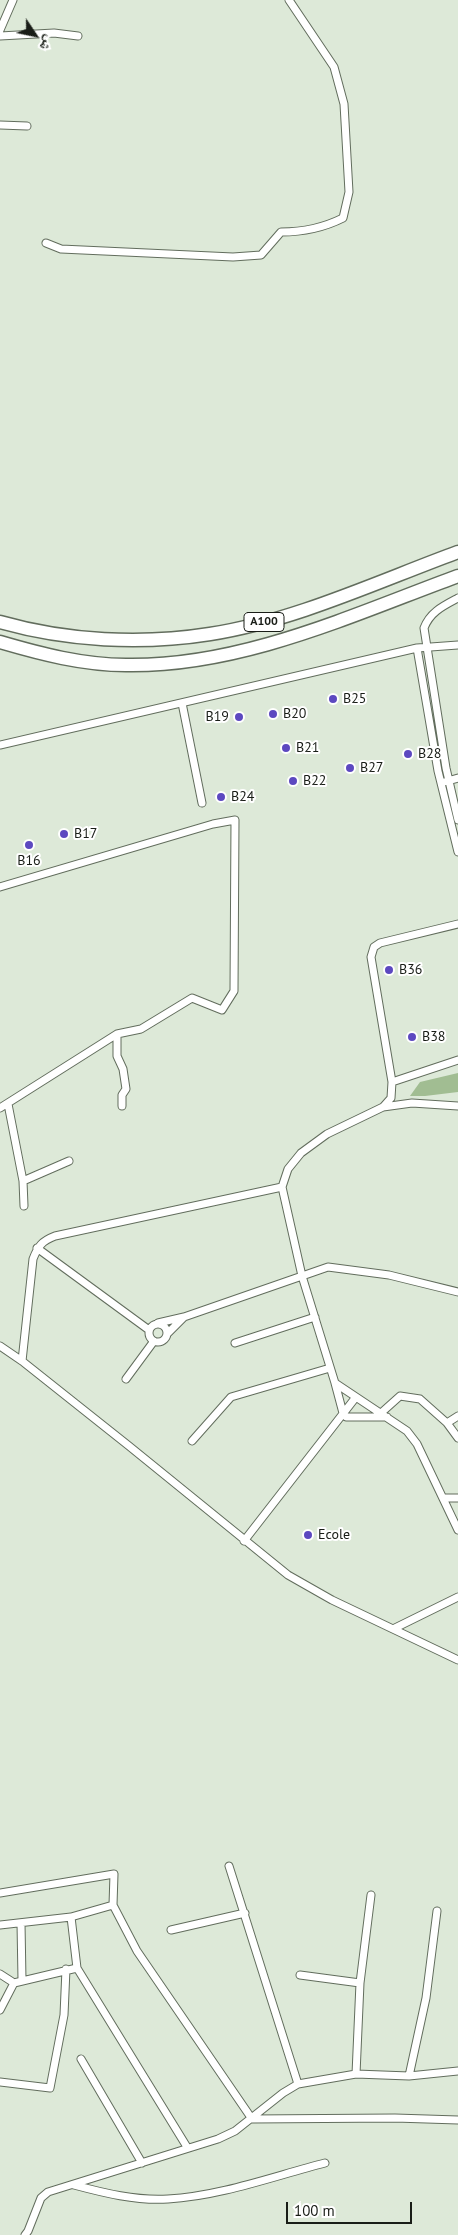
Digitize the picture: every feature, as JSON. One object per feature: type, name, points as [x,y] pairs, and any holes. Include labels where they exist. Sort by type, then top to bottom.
[{"type":"highway","name":"A100","points":[[0,622],[60,635],[147,640],[211,634],[262,623],[458,552]]},
{"type":"highway","name":"A100","points":[[0,642],[88,663],[127,665],[211,658],[303,633],[458,576]]},
{"type":"highway","points":[[0,614],[60,635]]},
{"type":"highway","points":[[0,650],[88,663]]},
{"type":"street","points":[[0,30],[13,0]]},
{"type":"street","points":[[46,243],[61,249],[233,257],[261,256],[282,232],[299,232],[325,227],[343,218],[349,192],[344,104],[334,67],[289,0]]},
{"type":"street","points":[[0,36],[54,33],[78,36]]},
{"type":"street","points":[[0,125],[27,126]]},
{"type":"street","points":[[458,598],[443,606],[428,618],[424,628],[445,782],[458,820]]},
{"type":"street","points":[[0,745],[426,646],[458,645]]},
{"type":"street","points":[[417,648],[458,852]]},
{"type":"street","points":[[182,703],[202,803]]},
{"type":"street","points":[[445,782],[458,778]]},
{"type":"street","points":[[0,887],[214,824],[235,820],[234,991],[222,1010],[192,998],[141,1029],[117,1034],[0,1108]]},
{"type":"street","points":[[383,1107],[391,1098],[392,1082],[371,957],[374,947],[380,942],[458,924]]},
{"type":"street","points":[[117,1034],[117,1056],[123,1069],[126,1089],[122,1096],[122,1106]]},
{"type":"street","points":[[392,1082],[458,1060]]},
{"type":"street","points":[[388,1417],[352,1418],[343,1413],[302,1276],[282,1187],[288,1170],[301,1153],[327,1134],[383,1107],[412,1103],[458,1106]]},
{"type":"street","points":[[8,1104],[23,1181],[24,1206]]},
{"type":"street","points":[[23,1181],[69,1161]]},
{"type":"street","points":[[22,1361],[30,1277],[37,1248],[43,1241],[56,1236],[282,1187]]},
{"type":"street","points":[[37,1248],[149,1330],[150,1338],[154,1341],[162,1341],[184,1317]]},
{"type":"street","points":[[149,1330],[157,1324],[184,1317],[328,1267],[389,1275],[458,1292]]},
{"type":"street","points":[[235,1343],[315,1317]]},
{"type":"street","points":[[157,1324],[165,1327],[167,1334]]},
{"type":"street","points":[[126,1379],[154,1341]]},
{"type":"street","points":[[0,1346],[22,1361],[288,1575],[332,1600],[395,1628],[458,1660]]},
{"type":"street","points":[[192,1441],[231,1398],[330,1368]]},
{"type":"street","points":[[335,1383],[381,1412],[408,1432],[416,1444],[458,1530]]},
{"type":"street","points":[[381,1412],[400,1396],[420,1399],[447,1423],[458,1438]]},
{"type":"street","points":[[244,1541],[356,1397]]},
{"type":"street","points":[[447,1423],[458,1416]]},
{"type":"street","points":[[443,1498],[458,1498]]},
{"type":"street","points":[[395,1628],[458,1597]]},
{"type":"street","points":[[229,1866],[298,2084]]},
{"type":"street","points":[[0,1893],[114,1874],[113,1905],[137,1951],[252,2119]]},
{"type":"street","points":[[356,2074],[360,1983],[371,1896]]},
{"type":"street","points":[[0,1925],[71,1917],[113,1905]]},
{"type":"street","points":[[409,2076],[426,1998],[438,1911]]},
{"type":"street","points":[[171,1930],[244,1913]]},
{"type":"street","points":[[71,1917],[77,1968],[187,2147]]},
{"type":"street","points":[[21,1923],[22,1980]]},
{"type":"street","points":[[0,2010],[14,1983],[66,1969],[77,1968]]},
{"type":"street","points":[[0,2082],[50,2088],[64,2015],[66,1969]]},
{"type":"street","points":[[0,1974],[14,1983]]},
{"type":"street","points":[[300,1975],[360,1983]]},
{"type":"street","points":[[80,2059],[142,2163]]},
{"type":"street","points":[[24,2235],[28,2232],[41,2198],[48,2192],[187,2147],[218,2139],[252,2119],[277,2097],[298,2084],[356,2074],[409,2076],[458,2071]]},
{"type":"street","points":[[252,2119],[396,2118],[458,2120]]},
{"type":"street","points":[[72,2184],[128,2198],[168,2199],[215,2192],[325,2163]]},
{"type":"green space","points":[[458,1073],[458,1092],[410,1096],[420,1082]]},
{"type":"place","name":"B25","points":[[333,699]]},
{"type":"place","name":"B20","points":[[273,714]]},
{"type":"place","name":"B19","points":[[239,717]]},
{"type":"place","name":"B21","points":[[286,748]]},
{"type":"place","name":"B28","points":[[408,754]]},
{"type":"place","name":"B27","points":[[350,768]]},
{"type":"place","name":"B22","points":[[293,781]]},
{"type":"place","name":"B24","points":[[221,797]]},
{"type":"place","name":"B17","points":[[64,834]]},
{"type":"place","name":"B16","points":[[29,845]]},
{"type":"place","name":"B36","points":[[389,970]]},
{"type":"place","name":"B38","points":[[412,1037]]},
{"type":"place","name":"Ecole","points":[[308,1535]]}]
